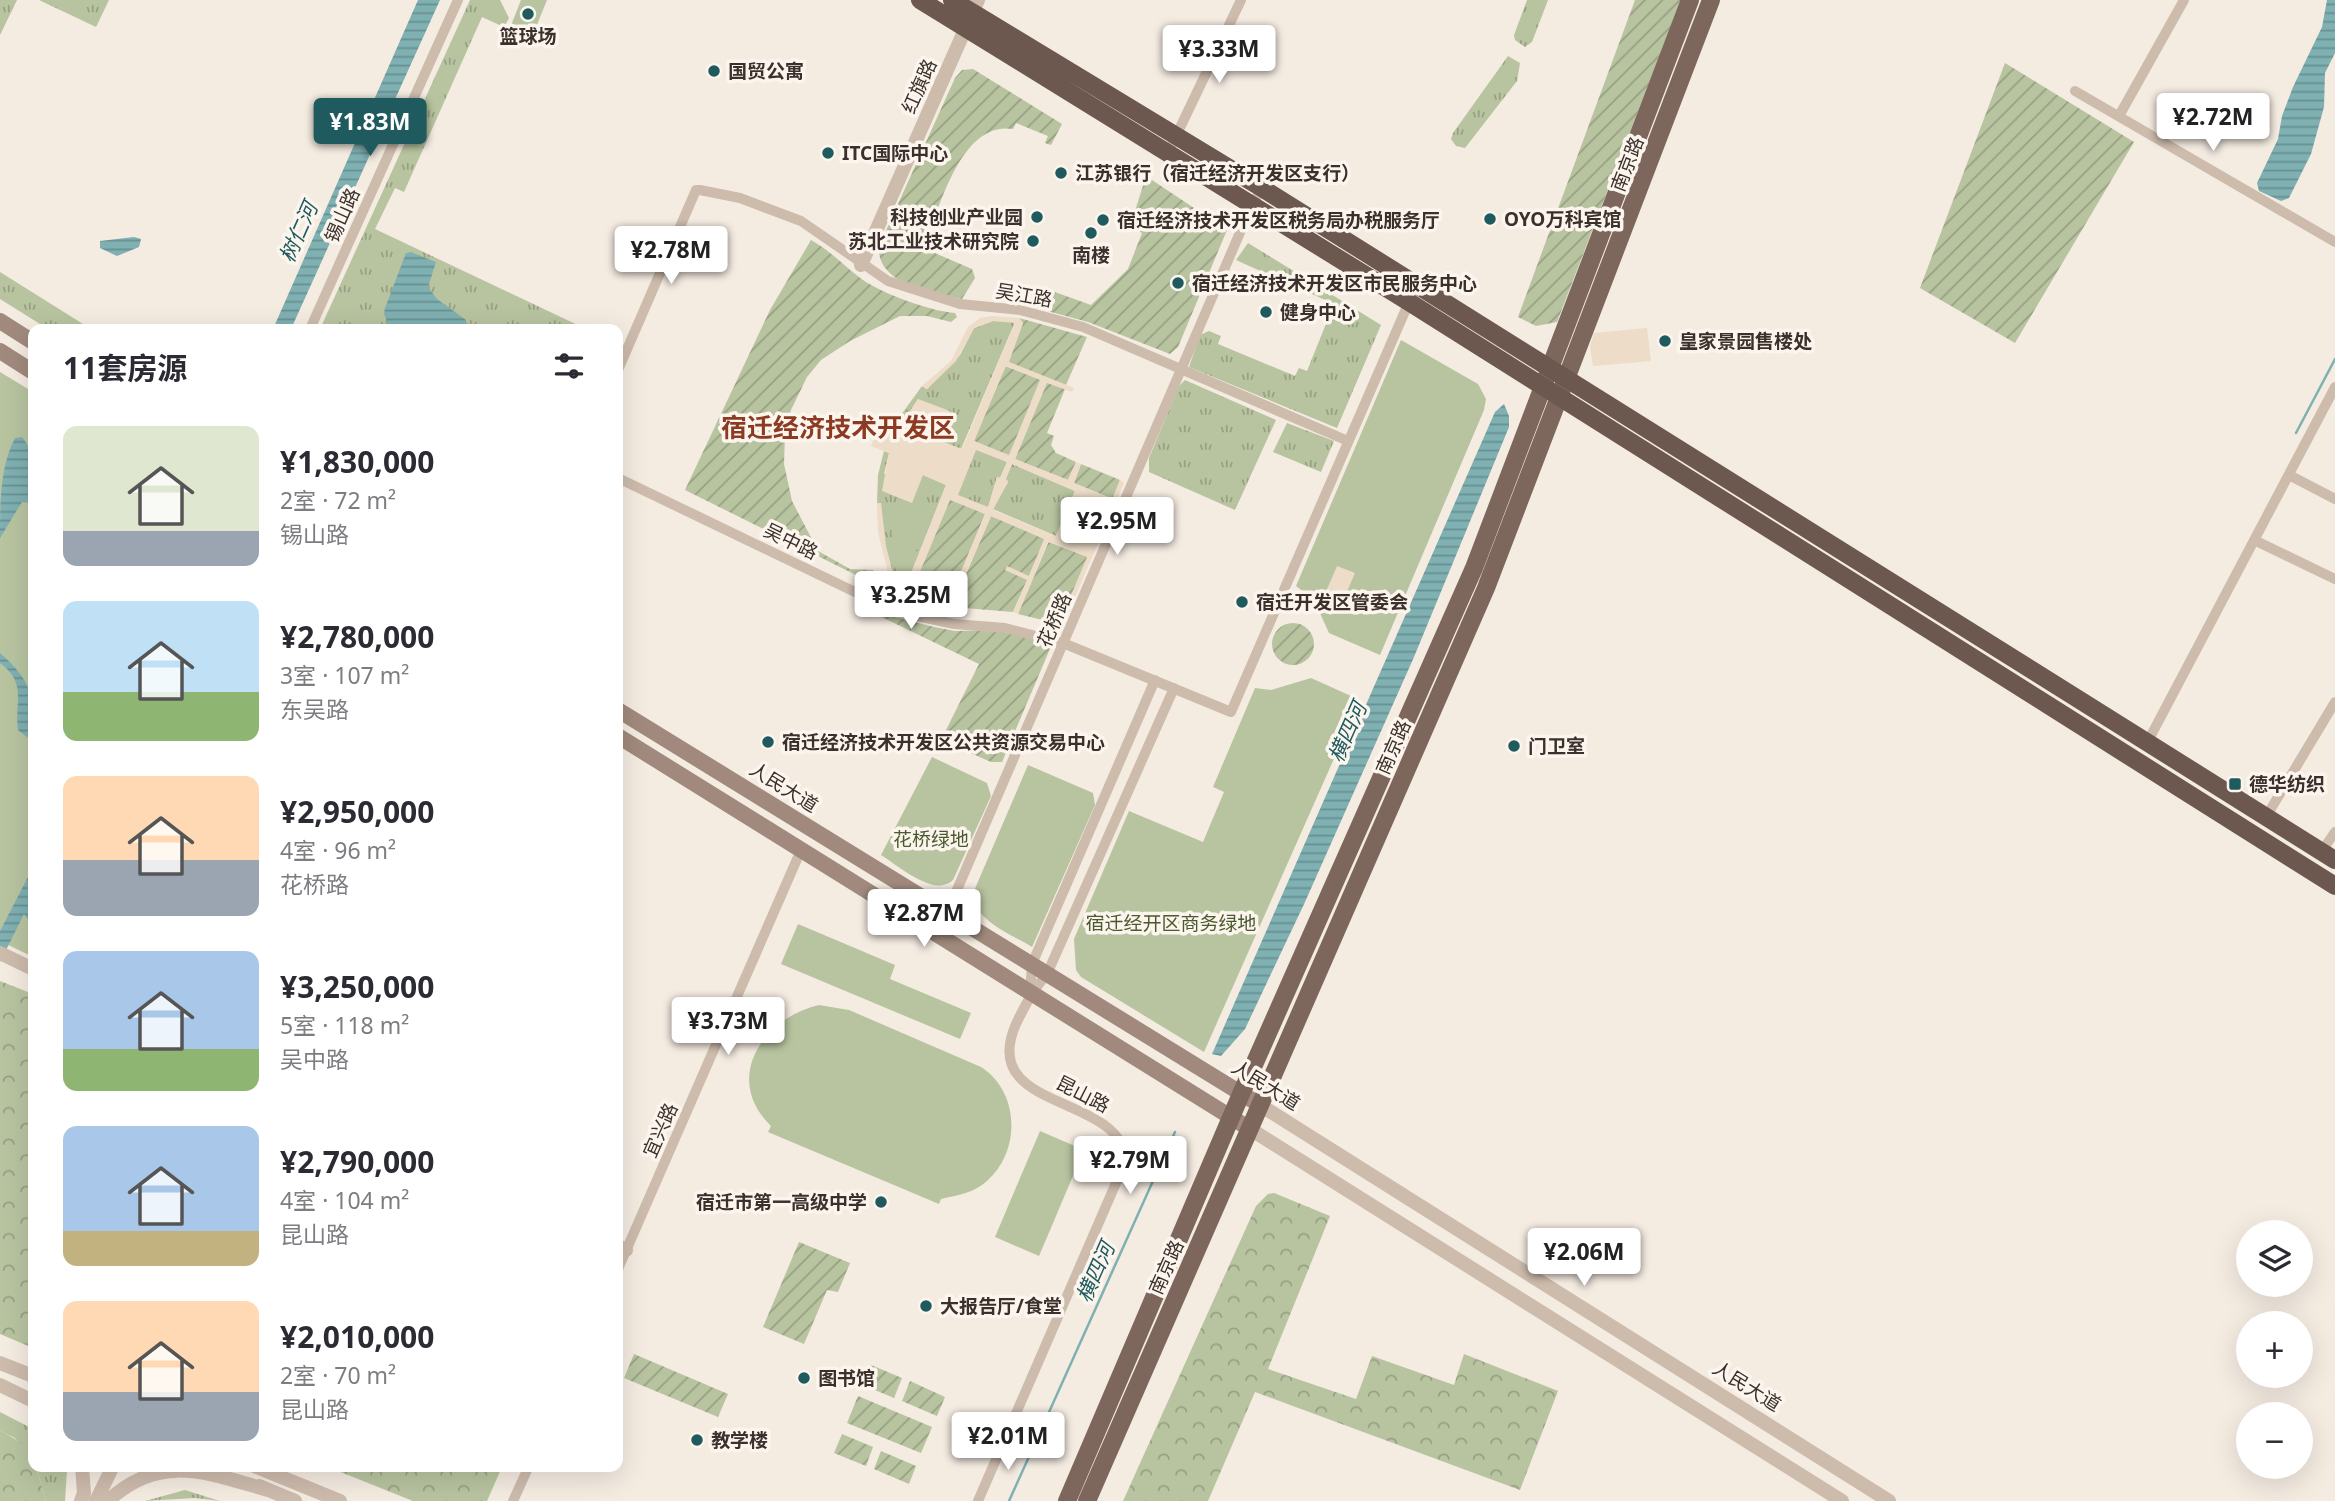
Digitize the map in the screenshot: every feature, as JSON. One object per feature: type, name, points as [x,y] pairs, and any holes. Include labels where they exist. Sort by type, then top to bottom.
[{"type":"highway","points":[[920,0],[972,14],[1262,188],[2329,856]]},
{"type":"highway","points":[[952,0],[1167,155],[1409,302],[2335,886]]},
{"type":"main road","name":"南京路","points":[[1067,1501],[1241,1094],[1474,568],[1690,0]]},
{"type":"main road","name":"南京路","points":[[1087,1501],[1486,589],[1711,0]]},
{"type":"main road","points":[[0,321],[28,339]]},
{"type":"main road","points":[[0,351],[28,369]]},
{"type":"main road","name":"人民大道","points":[[623,713],[1260,1105]]},
{"type":"main road","points":[[623,739],[1250,1129]]},
{"type":"street","name":"锡山路","points":[[312,324],[458,0]]},
{"type":"street","name":"锡山路","points":[[318,324],[465,0]]},
{"type":"street","points":[[1167,155],[1177,139],[1241,0]]},
{"type":"street","points":[[2119,117],[2184,0]]},
{"type":"street","name":"红旗路","points":[[861,265],[972,14]]},
{"type":"street","points":[[2075,91],[2334,240]]},
{"type":"street","name":"花桥路","points":[[947,913],[1251,207],[1262,188]]},
{"type":"street","name":"吴江路","points":[[623,358],[696,190],[740,198],[801,221],[861,265],[888,281],[960,304],[1020,310],[1083,327],[1348,441]]},
{"type":"street","points":[[1348,441],[1409,302]]},
{"type":"street","points":[[2147,743],[2335,387]]},
{"type":"street","name":"吴中路","points":[[623,480],[855,592],[917,616],[954,624],[1005,628],[1063,643],[1231,712],[1348,441]]},
{"type":"street","points":[[2289,475],[2335,499]]},
{"type":"street","points":[[2254,540],[2335,579]]},
{"type":"street","points":[[1030,993],[1032,964],[1155,680]]},
{"type":"street","points":[[1030,993],[1047,974],[1174,688]]},
{"type":"street","points":[[2266,817],[2335,702]]},
{"type":"street","points":[[2329,856],[2335,832]]},
{"type":"street","name":"宜兴路","points":[[623,1246],[801,850]]},
{"type":"street","points":[[4,955],[28,967]]},
{"type":"street","name":"昆山路","points":[[978,1501],[1126,1160],[1125,1148],[1114,1130],[1031,1087],[1016,1073],[1009,1048],[1030,993]]},
{"type":"street","name":"人民大道","points":[[1260,1105],[1889,1501]]},
{"type":"street","points":[[1250,1129],[1842,1501]]},
{"type":"street","points":[[0,1363],[28,1373]]},
{"type":"street","points":[[0,1383],[28,1392]]},
{"type":"street","points":[[0,1383],[28,1398]]},
{"type":"street","points":[[81,1501],[84,1493],[82,1472]]},
{"type":"street","points":[[86,1501],[100,1472]]},
{"type":"street","points":[[96,1501],[110,1472]]},
{"type":"street","points":[[108,1501],[132,1482],[171,1472]]},
{"type":"street","points":[[195,1472],[268,1490]]},
{"type":"street","points":[[227,1472],[295,1501]]},
{"type":"street","points":[[269,1472],[340,1501]]},
{"type":"street","points":[[513,1501],[525,1472]]},
{"type":"green space","points":[[0,0],[17,0],[0,35]]},
{"type":"green space","points":[[39,0],[109,0],[96,27]]},
{"type":"green space","points":[[470,0],[500,0],[509,18],[504,27],[482,17],[404,192],[395,188],[375,229],[575,324],[322,324]]},
{"type":"green space","name":"篮球场","points":[[521,0],[547,0],[532,37],[510,28]]},
{"type":"green space","points":[[1527,0],[1548,0],[1532,42],[1525,47],[1515,40],[1514,35]]},
{"type":"green space","points":[[1635,0],[1681,0],[1557,322],[1536,326],[1518,317]]},
{"type":"green space","points":[[1508,56],[1520,63],[1517,81],[1465,148],[1456,146],[1451,139],[1453,133]]},
{"type":"green space","points":[[2005,63],[2134,142],[2015,343],[1920,288]]},
{"type":"green space","points":[[973,69],[1062,124],[1051,145],[1045,143],[1048,136],[1016,123],[1013,129],[995,130],[979,139],[965,153],[954,171],[923,248],[972,269],[975,278],[962,299],[923,290],[897,278],[887,270],[881,259],[879,246],[955,78],[962,70]]},
{"type":"green space","points":[[1146,176],[1227,230],[1178,347],[1170,354],[1088,322],[1040,309],[1034,304],[1038,286],[1091,305],[1128,269],[1142,233],[1130,227]]},
{"type":"green space","points":[[811,240],[872,285],[920,305],[955,313],[957,317],[951,322],[927,316],[900,316],[850,341],[821,360],[807,377],[791,410],[785,434],[784,464],[792,501],[818,551],[850,569],[873,570],[875,573],[872,583],[685,490],[770,310]]},
{"type":"green space","points":[[1248,243],[1381,325],[1337,428],[1189,367],[1200,335],[1209,331],[1221,336],[1218,344],[1295,376],[1299,368],[1307,371],[1334,304],[1236,260]]},
{"type":"green space","points":[[0,272],[83,324],[40,324],[0,299]]},
{"type":"green space","points":[[1019,318],[1087,337],[1066,385],[1008,362],[1023,323]]},
{"type":"green space","points":[[993,321],[1015,322],[961,449],[938,440],[918,399],[899,428],[893,426],[922,386],[927,389],[960,355],[974,328]]},
{"type":"green space","points":[[1401,340],[1478,384],[1486,399],[1484,410],[1380,655],[1329,633],[1314,600],[1296,586]]},
{"type":"green space","points":[[1005,366],[1041,380],[1009,456],[974,441]]},
{"type":"green space","points":[[0,372],[28,389],[28,955],[0,941]]},
{"type":"green space","points":[[1185,380],[1276,420],[1235,510],[1149,472],[1149,458],[1179,386]]},
{"type":"green space","points":[[1047,382],[1065,389],[1047,433],[1054,436],[1051,445],[1056,453],[1076,462],[1068,480],[1015,459]]},
{"type":"green space","points":[[1287,423],[1334,441],[1321,472],[1273,452]]},
{"type":"green space","points":[[976,449],[1007,462],[1000,478],[997,477],[988,508],[957,495]]},
{"type":"green space","points":[[884,451],[889,453],[884,474],[923,475],[946,485],[903,594],[888,563],[881,503],[877,503],[878,475]]},
{"type":"green space","points":[[1012,464],[1075,491],[1056,536],[993,509],[1008,482],[1005,480]]},
{"type":"green space","points":[[1081,464],[1120,480],[1113,499],[1074,483]]},
{"type":"green space","points":[[950,499],[985,514],[947,607],[909,596]]},
{"type":"green space","points":[[914,505],[923,509],[923,514],[932,522],[930,526],[921,529],[914,547],[919,555],[906,577],[898,575],[893,561],[898,547],[891,533],[904,507]]},
{"type":"green space","points":[[991,516],[1045,539],[1013,612],[952,607]]},
{"type":"green space","points":[[1049,541],[1088,557],[1059,624],[1018,614]]},
{"type":"green space","points":[[867,610],[955,631],[995,630],[1052,644],[1002,762],[991,762],[941,740],[979,664]]},
{"type":"green space","points":[[1293,623],[1308,629],[1314,644],[1308,659],[1293,665],[1278,659],[1272,644],[1278,629]]},
{"type":"green space","name":"宿迁经开区商务绿地","points":[[1311,678],[1360,700],[1204,1052],[1081,977],[1076,970],[1074,939],[1129,811],[1203,842],[1224,792],[1213,787],[1255,688],[1271,690]]},
{"type":"green space","name":"花桥绿地","points":[[932,757],[987,783],[991,796],[953,880],[945,885],[927,883],[881,855]]},
{"type":"green space","name":"宿迁经开区商务绿地","points":[[1028,765],[1093,793],[1095,805],[1032,947],[985,918],[974,901],[974,891]]},
{"type":"green space","points":[[798,924],[895,965],[890,979],[971,1013],[960,1039],[781,964]]},
{"type":"green space","points":[[0,981],[28,992],[28,1346],[0,1334]]},
{"type":"green space","points":[[819,1005],[849,1010],[981,1067],[994,1078],[1009,1106],[1010,1138],[998,1169],[987,1181],[971,1191],[941,1199],[939,1204],[768,1132],[771,1126],[757,1108],[750,1089],[750,1070],[756,1052],[766,1036],[781,1023],[799,1012]]},
{"type":"green space","points":[[1040,1131],[1084,1150],[1039,1256],[995,1237]]},
{"type":"green space","points":[[1274,1193],[1330,1216],[1268,1369],[1356,1399],[1372,1356],[1454,1385],[1464,1354],[1558,1391],[1520,1490],[1255,1392],[1208,1501],[1123,1501],[1256,1206],[1268,1194]]},
{"type":"green space","points":[[799,1242],[850,1263],[838,1292],[827,1290],[804,1344],[763,1327]]},
{"type":"green space","points":[[634,1354],[728,1394],[718,1417],[624,1378]]},
{"type":"green space","points":[[871,1365],[902,1378],[894,1398],[863,1385]]},
{"type":"green space","points":[[910,1381],[945,1397],[937,1416],[902,1401]]},
{"type":"green space","points":[[858,1396],[932,1427],[921,1453],[847,1423]]},
{"type":"green space","points":[[0,1412],[28,1426],[28,1454],[15,1438],[0,1431]]},
{"type":"green space","points":[[0,1431],[27,1449],[28,1472],[37,1472],[46,1501],[0,1501]]},
{"type":"green space","points":[[842,1434],[873,1447],[866,1466],[834,1453]]},
{"type":"green space","points":[[881,1451],[916,1466],[909,1484],[874,1469]]},
{"type":"green space","points":[[37,1472],[67,1472],[65,1501],[46,1501]]},
{"type":"green space","points":[[340,1472],[499,1472],[487,1501],[413,1501]]},
{"type":"green space","points":[[185,1490],[220,1501],[195,1498],[145,1501]]},
{"type":"shaded area","points":[[980,318],[1019,318],[1023,323],[1009,362],[1074,388],[1072,392],[1047,383],[1015,459],[1068,480],[1076,462],[1081,464],[1074,483],[1112,499],[1120,480],[1124,483],[1063,625],[1059,624],[1087,557],[1048,542],[1018,614],[1013,612],[1027,580],[1005,570],[1007,566],[1029,576],[1044,539],[991,516],[952,606],[960,607],[953,612],[936,611],[903,600],[896,595],[889,577],[878,532],[877,503],[881,503],[886,546],[895,581],[903,593],[946,485],[923,475],[912,503],[882,491],[889,453],[871,446],[881,421],[899,428],[918,399],[950,411],[938,440],[962,449],[1015,323],[993,321],[974,328],[956,361],[927,389],[922,386],[951,361],[968,327]],"holes":[[[1006,366],[1040,380],[1009,455],[974,441]],[[976,450],[1007,462],[1001,478],[997,477],[988,507],[958,495]],[[1012,464],[1075,491],[1056,536],[993,510],[1008,481],[1006,479]],[[950,500],[985,514],[946,607],[910,596]]]},
{"type":"shaded area","points":[[1647,328],[1651,361],[1593,366],[1590,347],[1594,333]]},
{"type":"shaded area","points":[[1337,566],[1355,573],[1343,601],[1325,594]]},
{"type":"water","points":[[418,0],[440,0],[293,324],[275,324]]},
{"type":"water","points":[[2327,0],[2335,0],[2335,53],[2325,73],[2324,107],[2311,154],[2289,198],[2281,201],[2259,191],[2257,183],[2278,139],[2282,116],[2293,87],[2322,27]]},
{"type":"water","points":[[134,237],[141,239],[139,247],[117,256],[100,248],[100,241]]},
{"type":"water","points":[[411,252],[436,262],[428,287],[437,299],[466,320],[466,324],[388,324],[385,308],[406,253]]},
{"type":"water","points":[[1504,404],[1509,416],[1509,427],[1414,657],[1305,902],[1245,1029],[1221,1056],[1212,1054],[1495,412]]},
{"type":"water","points":[[22,437],[28,445],[28,503],[22,502],[0,538],[4,473],[15,438]]},
{"type":"water","points":[[0,653],[20,674],[28,688],[28,738],[18,730],[17,686],[9,671],[0,663]]},
{"type":"water","points":[[28,877],[28,920],[24,914],[0,962],[0,931]]},
{"type":"waterway","points":[[2296,433],[2335,359]]},
{"type":"waterway","name":"横四河","points":[[1009,1501],[1175,1132]]},
{"type":"place","name":"篮球场","points":[[528,14]]},
{"type":"place","name":"国贸公寓","points":[[714,71]]},
{"type":"place","name":"ITC国际中心","points":[[828,153]]},
{"type":"place","name":"江苏银行（宿迁经济开发区支行）","points":[[1061,173]]},
{"type":"place","name":"科技创业产业园","points":[[1037,217]]},
{"type":"place","name":"OYO万科宾馆","points":[[1490,219]]},
{"type":"place","name":"宿迁经济技术开发区税务局办税服务厅","points":[[1103,220]]},
{"type":"place","name":"南楼","points":[[1091,233]]},
{"type":"place","name":"苏北工业技术研究院","points":[[1033,241]]},
{"type":"place","name":"宿迁经济技术开发区市民服务中心","points":[[1178,283]]},
{"type":"place","name":"健身中心","points":[[1266,312]]},
{"type":"place","name":"皇家景园售楼处","points":[[1665,341]]},
{"type":"place","name":"宿迁开发区管委会","points":[[1242,602]]},
{"type":"place","name":"宿迁经济技术开发区公共资源交易中心","points":[[768,742]]},
{"type":"place","name":"门卫室","points":[[1514,746]]},
{"type":"place","name":"德华纺织","points":[[2235,784]]},
{"type":"place","name":"宿迁市第一高级中学","points":[[881,1202]]},
{"type":"place","name":"大报告厅/食堂","points":[[926,1306]]},
{"type":"place","name":"图书馆","points":[[804,1378]]},
{"type":"place","name":"教学楼","points":[[697,1440]]},
{"type":"district","name":"宿迁经济技术开发区","points":[[838,427]]},
{"type":"water label","name":"树仁河","points":[[298,232]]}]
